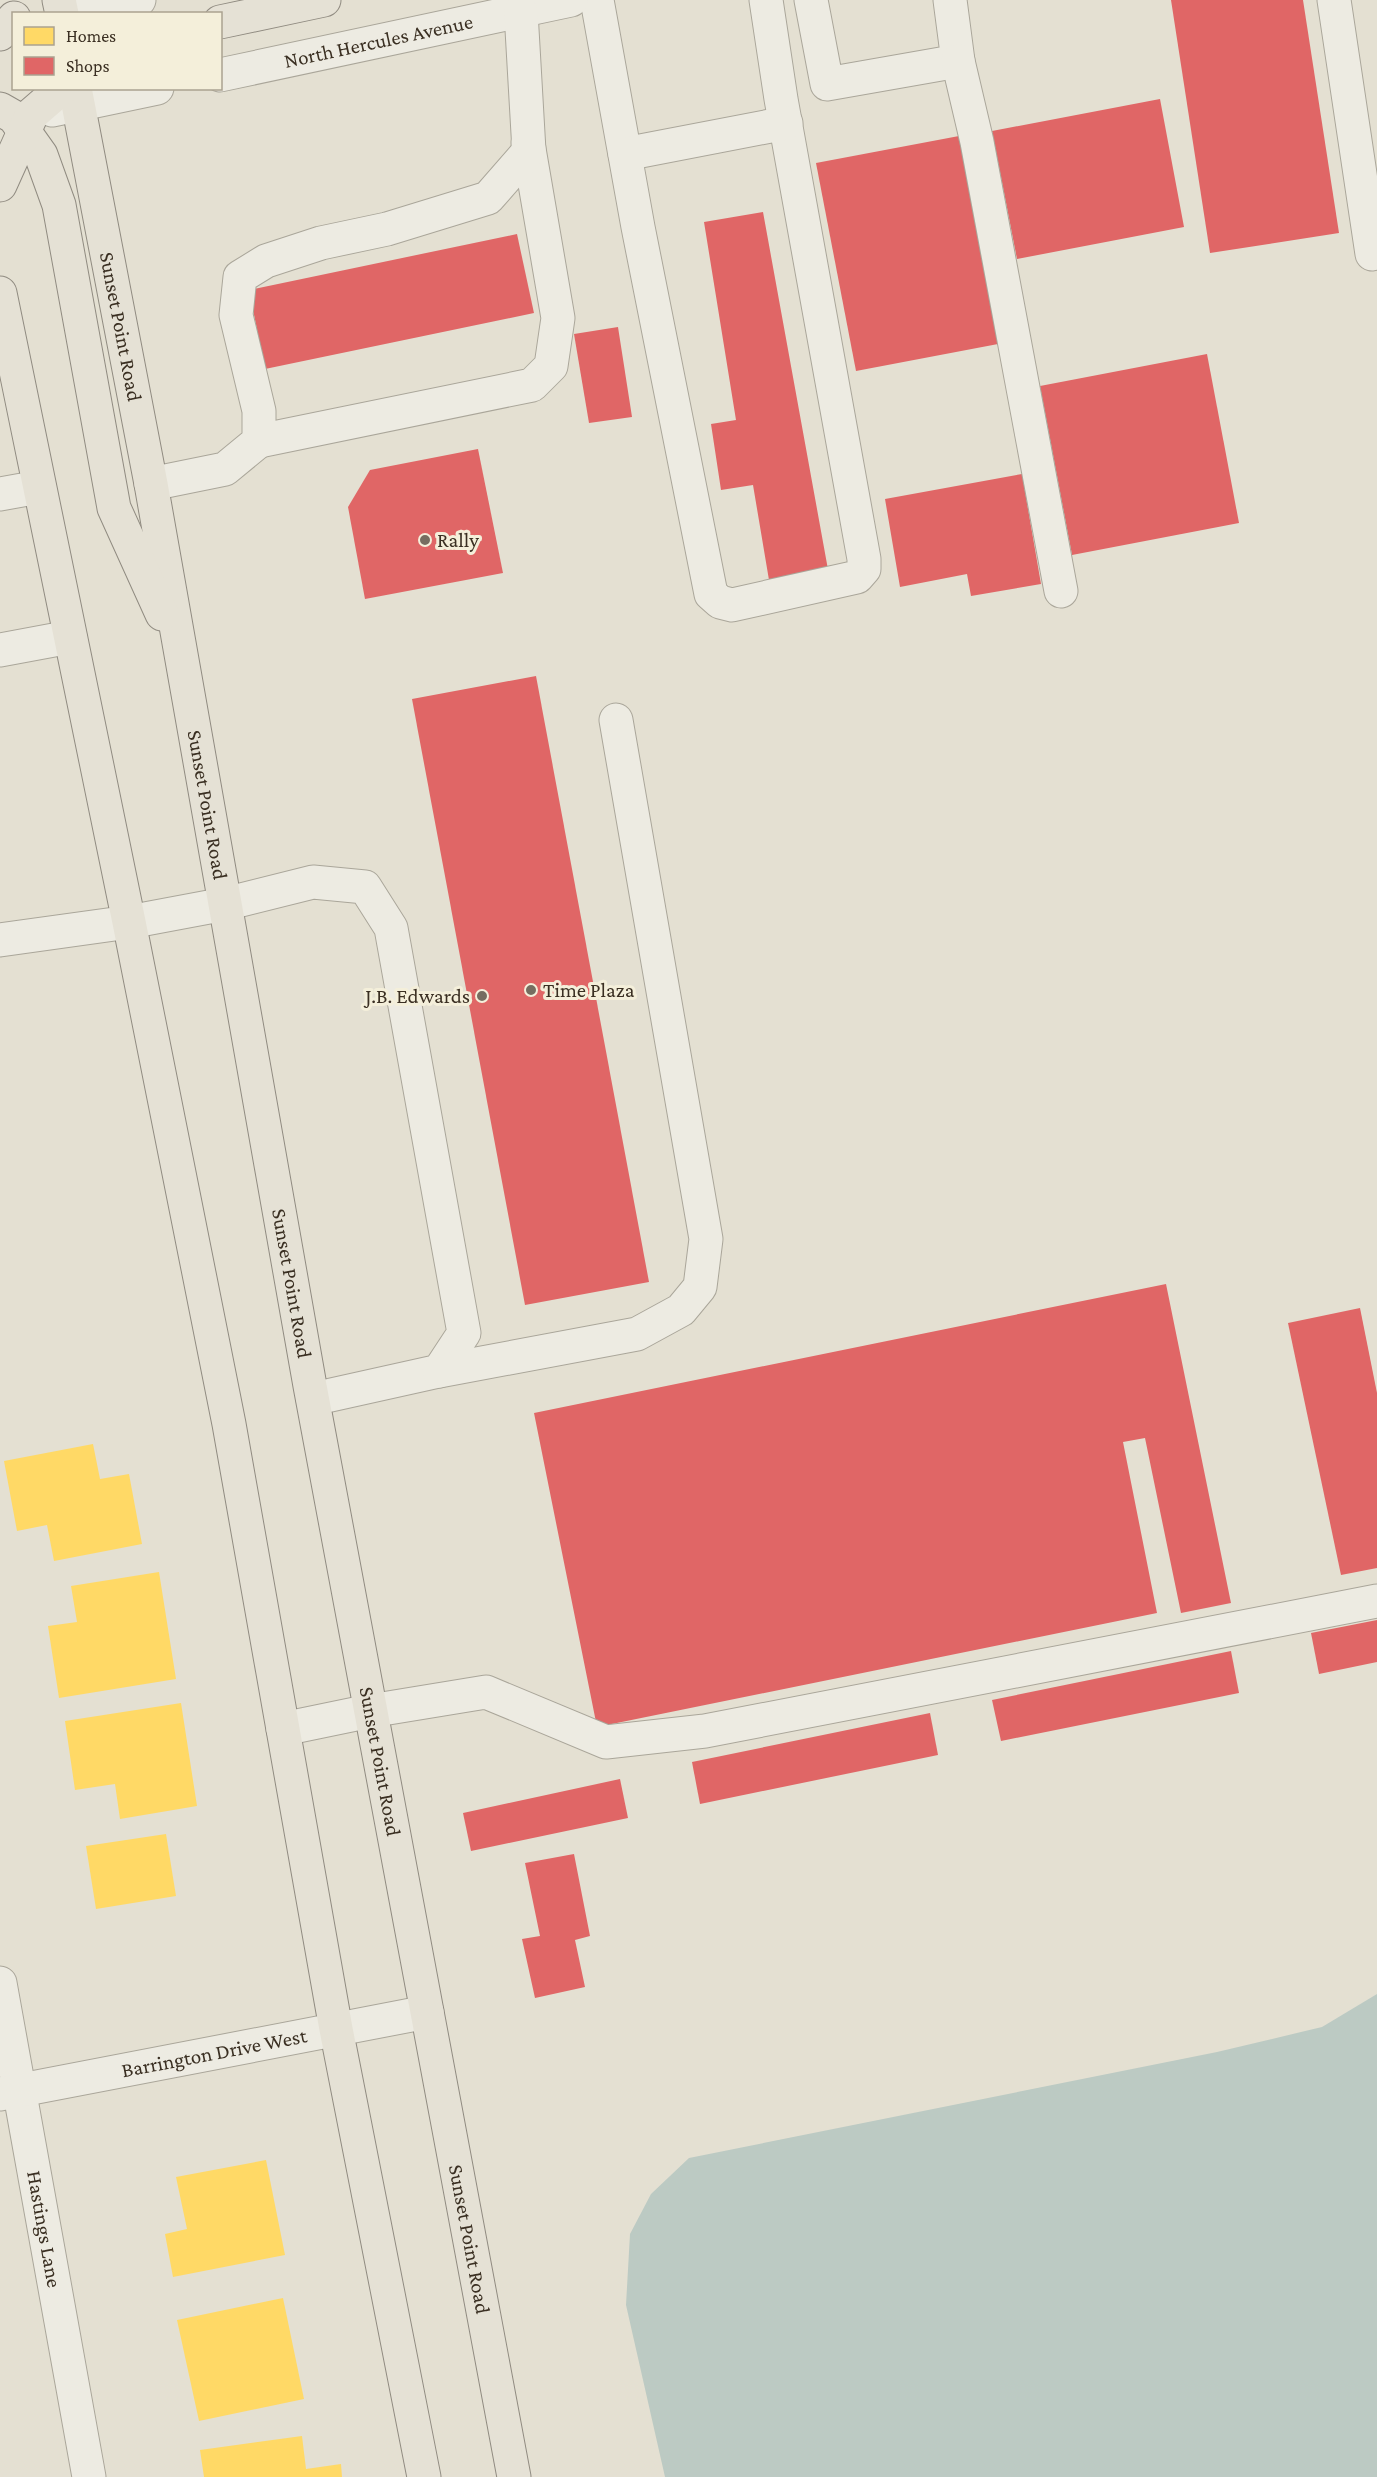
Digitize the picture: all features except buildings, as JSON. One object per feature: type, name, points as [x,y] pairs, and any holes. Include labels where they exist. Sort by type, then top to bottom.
[{"type":"main road","points":[[222,22],[324,0]]},
{"type":"main road","points":[[14,118],[72,94]]},
{"type":"main road","name":"Sunset Point Road","points":[[72,94],[151,484],[313,1399],[514,2477]]},
{"type":"main road","points":[[0,185],[14,118]]},
{"type":"main road","points":[[14,118],[40,155],[59,205],[114,508],[182,660]]},
{"type":"main road","points":[[0,293],[229,1424],[336,2029],[424,2477]]},
{"type":"street","points":[[86,12],[139,0]]},
{"type":"street","name":"North Hercules Avenue","points":[[222,75],[571,0]]},
{"type":"street","points":[[597,0],[711,594],[720,602],[732,605],[857,577],[864,569],[766,0]]},
{"type":"street","points":[[811,0],[827,84],[958,61]]},
{"type":"street","points":[[950,0],[958,61],[977,142],[1062,591]]},
{"type":"street","points":[[1334,0],[1372,254]]},
{"type":"street","points":[[259,441],[259,411],[236,315],[240,277],[266,261],[299,250],[387,229],[488,198],[529,151],[521,12]]},
{"type":"street","points":[[72,94],[129,90]]},
{"type":"street","points":[[625,154],[786,123]]},
{"type":"street","points":[[151,484],[225,469],[259,441],[532,385],[551,366],[558,318],[528,143]]},
{"type":"street","points":[[0,494],[39,487]]},
{"type":"street","points":[[0,650],[70,637]]},
{"type":"street","points":[[313,1399],[440,1371],[637,1334],[681,1310],[700,1287],[706,1239],[616,720]]},
{"type":"street","points":[[0,940],[129,922],[225,904],[313,882],[365,887],[391,928],[464,1333],[440,1371]]},
{"type":"street","points":[[283,1730],[370,1711],[486,1692],[606,1742],[705,1731],[1377,1601]]},
{"type":"street","name":"Hastings Lane","points":[[0,1983],[10,2092],[88,2477]]},
{"type":"street","name":"Barrington Drive West","points":[[10,2092],[427,2012]]},
{"type":"shaded area","points":[[1377,1994],[1377,2477],[665,2477],[626,2305],[630,2234],[651,2194],[689,2158],[1217,2052],[1322,2027]]},
{"type":"place","name":"Rally","points":[[425,540]]},
{"type":"place","name":"Time Plaza","points":[[531,990]]},
{"type":"place","name":"J.B. Edwards","points":[[482,996]]}]
